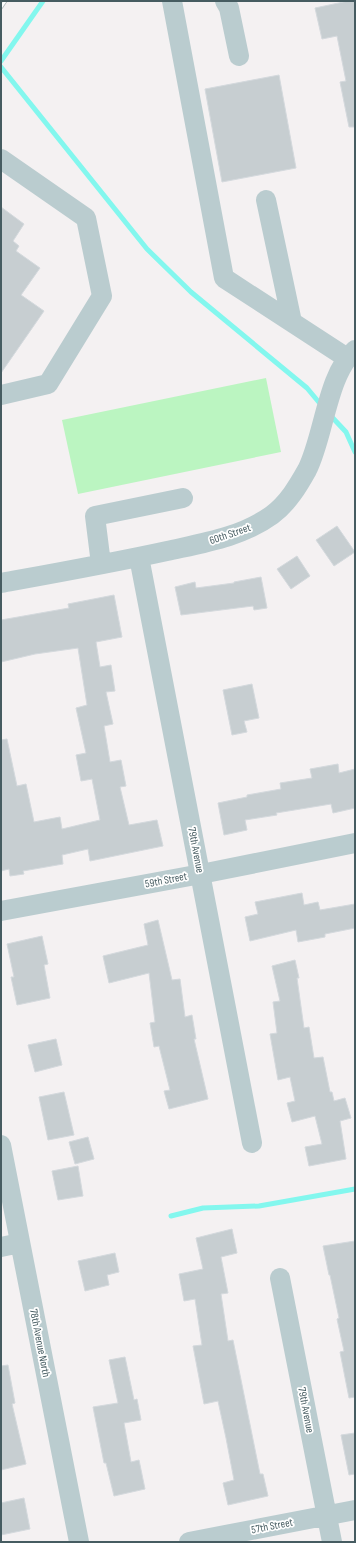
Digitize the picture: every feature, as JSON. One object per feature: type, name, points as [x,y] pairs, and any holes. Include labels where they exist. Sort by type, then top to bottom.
[{"type":"street","points":[[172,1],[224,278],[292,322],[351,354]]},
{"type":"street","points":[[225,1],[229,8],[239,56]]},
{"type":"street","points":[[1,159],[86,218],[102,296],[48,384],[1,395]]},
{"type":"street","points":[[266,200],[292,322]]},
{"type":"street","name":"60th Street","points":[[1,583],[139,557],[224,538],[251,527],[273,515],[293,494],[308,468],[331,394],[351,354]]},
{"type":"street","points":[[101,564],[96,516],[183,498]]},
{"type":"street","name":"79th Avenue","points":[[139,557],[252,1143]]},
{"type":"street","name":"59th Street","points":[[1,911],[201,874],[355,843]]},
{"type":"street","name":"78th Avenue North","points":[[1,1145],[10,1245],[79,1542]]},
{"type":"street","name":"79th Avenue","points":[[280,1278],[332,1542]]},
{"type":"street","name":"57th Street","points":[[189,1542],[355,1510]]},
{"type":"green space","points":[[266,378],[281,452],[78,494],[62,420]]},
{"type":"building","points":[[348,1],[355,1],[355,127],[349,127],[340,82],[346,81],[337,36],[322,39],[315,8]]},
{"type":"building","points":[[279,75],[296,168],[222,182],[205,89]]},
{"type":"building","points":[[1,207],[24,224],[13,241],[19,246],[16,251],[40,268],[21,295],[44,311],[1,373]]},
{"type":"building","points":[[337,526],[355,552],[334,566],[316,540]]},
{"type":"building","points":[[297,556],[310,576],[291,589],[277,569]]},
{"type":"building","points":[[261,577],[267,608],[254,610],[253,606],[181,615],[175,587],[195,582],[196,588],[234,583]]},
{"type":"building","points":[[114,595],[122,637],[96,642],[100,667],[111,665],[115,691],[106,692],[113,724],[104,726],[110,762],[121,760],[126,786],[120,787],[129,825],[157,820],[163,846],[90,861],[88,849],[62,855],[63,864],[23,871],[24,874],[10,876],[9,869],[1,871],[1,740],[7,739],[17,786],[26,784],[34,822],[60,817],[62,829],[100,820],[92,779],[81,781],[76,755],[86,753],[76,708],[87,705],[78,648],[35,654],[1,662],[1,620],[69,608],[68,604]]},
{"type":"building","points":[[252,684],[259,718],[244,721],[247,732],[232,735],[223,690]]},
{"type":"building","points":[[338,764],[339,773],[355,769],[355,808],[333,813],[331,804],[276,813],[277,815],[245,820],[247,830],[224,835],[218,803],[247,797],[247,795],[281,789],[280,783],[312,778],[310,769]]},
{"type":"building","points":[[302,893],[304,905],[318,902],[320,910],[355,904],[355,928],[325,934],[325,937],[298,942],[296,930],[250,941],[245,917],[258,914],[255,902]]},
{"type":"building","points":[[158,920],[172,980],[180,979],[185,1017],[192,1015],[196,1039],[194,1039],[208,1099],[169,1109],[164,1091],[170,1090],[159,1046],[154,1047],[150,1023],[155,1022],[149,973],[109,983],[103,956],[148,945],[144,924]]},
{"type":"building","points":[[42,936],[48,964],[44,965],[50,998],[17,1005],[11,977],[14,977],[7,944]]},
{"type":"building","points":[[295,960],[299,978],[297,978],[304,1028],[309,1027],[314,1058],[323,1057],[330,1092],[332,1092],[334,1101],[345,1098],[351,1118],[340,1121],[346,1159],[309,1166],[305,1147],[322,1144],[315,1116],[292,1122],[287,1103],[295,1101],[290,1077],[278,1080],[270,1034],[277,1033],[273,1002],[280,1001],[272,966]]},
{"type":"building","points":[[56,1039],[62,1065],[35,1072],[28,1045]]},
{"type":"building","points":[[64,1092],[74,1135],[48,1140],[39,1097]]},
{"type":"building","points":[[88,1137],[94,1159],[75,1164],[69,1142]]},
{"type":"building","points":[[78,1166],[83,1196],[58,1200],[52,1171]]},
{"type":"building","points":[[232,1229],[237,1253],[221,1257],[228,1293],[221,1294],[228,1341],[233,1340],[260,1474],[263,1474],[268,1496],[228,1505],[223,1483],[234,1480],[226,1438],[218,1401],[204,1404],[193,1346],[202,1345],[195,1299],[184,1301],[179,1274],[203,1269],[196,1238]]},
{"type":"building","points":[[355,1241],[355,1397],[349,1398],[340,1352],[344,1351],[337,1319],[339,1318],[323,1246]]},
{"type":"building","points":[[115,1253],[119,1272],[107,1275],[109,1285],[85,1291],[78,1261]]},
{"type":"building","points":[[125,1357],[134,1400],[137,1399],[141,1420],[124,1423],[131,1462],[139,1460],[145,1489],[114,1496],[106,1463],[104,1463],[93,1407],[118,1403],[109,1360]]},
{"type":"building","points":[[8,1365],[15,1403],[12,1404],[26,1464],[1,1470],[1,1366]]},
{"type":"building","points":[[355,1433],[355,1474],[349,1475],[341,1435]]},
{"type":"building","points":[[24,1498],[30,1529],[1,1535],[1,1503]]},
{"type":"waterway","points":[[1,61],[43,1]]},
{"type":"waterway","points":[[1,67],[147,249],[191,292],[307,388],[322,406]]},
{"type":"waterway","points":[[330,415],[346,432],[355,452]]},
{"type":"waterway","points":[[171,1216],[203,1208],[259,1206],[355,1189]]},
{"type":"railway","points":[[1,7],[5,1]]}]
